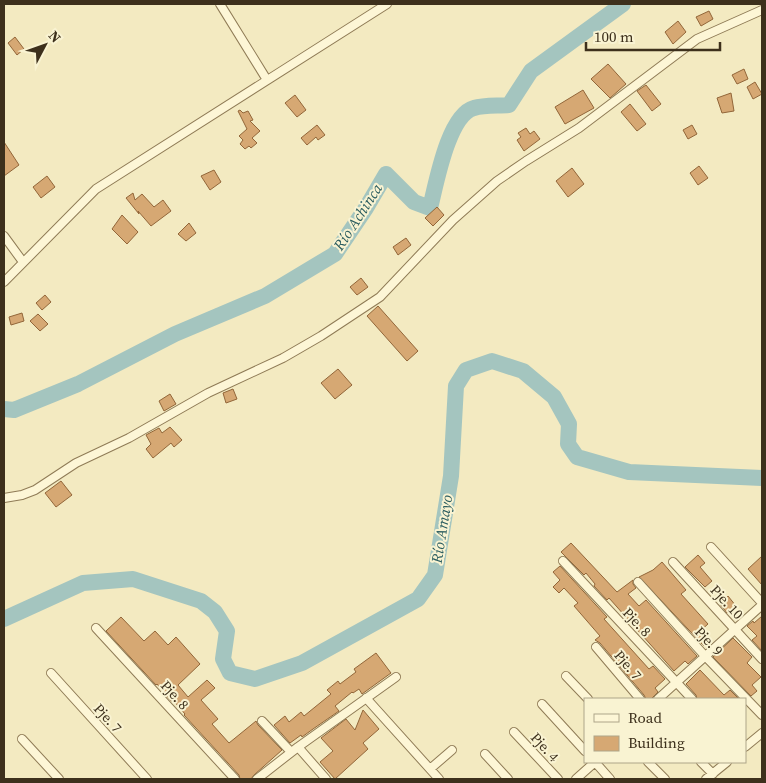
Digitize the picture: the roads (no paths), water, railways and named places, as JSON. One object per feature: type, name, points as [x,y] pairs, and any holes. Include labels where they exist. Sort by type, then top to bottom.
[{"type":"street","points":[[220,4],[267,80]]},
{"type":"street","points":[[4,282],[96,189],[387,4]]},
{"type":"street","points":[[4,498],[22,495],[35,490],[76,463],[129,438],[208,393],[283,358],[321,336],[380,297],[453,220],[497,182],[526,161],[579,128],[697,39],[762,10]]},
{"type":"street","points":[[4,236],[24,262]]},
{"type":"street","points":[[659,698],[675,682],[736,631],[762,604],[711,547]]},
{"type":"street","name":"Pje. 8","points":[[563,561],[691,698]]},
{"type":"street","name":"Pje. 10","points":[[673,562],[762,659]]},
{"type":"street","name":"Pje. 9","points":[[638,582],[746,698]]},
{"type":"street","name":"Pje. 8","points":[[96,628],[235,779]]},
{"type":"street","name":"Pje. 7","points":[[596,648],[639,698]]},
{"type":"street","name":"Pje. 7","points":[[51,673],[147,779]]},
{"type":"street","points":[[566,676],[587,698]]},
{"type":"street","points":[[258,779],[291,752],[396,677]]},
{"type":"street","points":[[366,698],[438,779]]},
{"type":"street","name":"Pje. 9","points":[[746,698],[762,715]]},
{"type":"street","points":[[542,704],[584,750]]},
{"type":"street","points":[[262,721],[291,752]]},
{"type":"street","name":"Pje. 4","points":[[514,732],[558,779]]},
{"type":"street","points":[[746,746],[762,733]]},
{"type":"street","points":[[22,739],[59,779]]},
{"type":"street","points":[[298,747],[326,779]]},
{"type":"street","points":[[430,769],[452,750]]},
{"type":"street","points":[[485,754],[508,779]]},
{"type":"street","points":[[576,779],[594,763]]},
{"type":"street","points":[[596,763],[610,779]]},
{"type":"street","points":[[649,763],[665,779]]},
{"type":"street","points":[[702,763],[710,777],[727,763]]},
{"type":"waterway","name":"Río Achinca","points":[[4,409],[14,410],[78,384],[175,334],[265,296],[335,254],[386,174],[414,202],[430,208],[444,152],[457,123],[465,113],[478,107],[509,105],[531,71],[623,4]]},
{"type":"waterway","name":"Río Amayo","points":[[4,619],[83,583],[133,579],[201,601],[215,612],[227,631],[223,659],[230,673],[255,679],[302,663],[418,599],[435,575],[451,476],[456,386],[466,370],[492,361],[523,371],[554,397],[569,424],[568,444],[577,457],[629,472],[762,478]]}]
